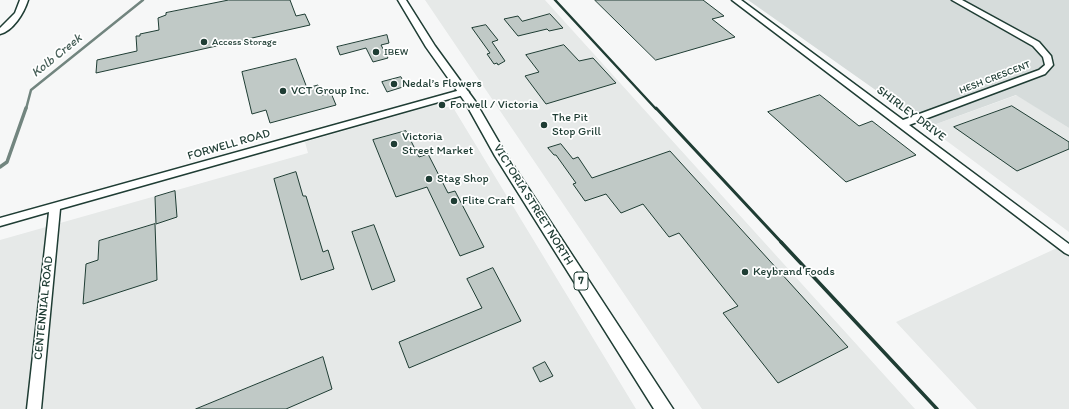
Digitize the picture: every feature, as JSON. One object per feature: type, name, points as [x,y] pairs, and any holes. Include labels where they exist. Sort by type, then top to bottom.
[{"type":"main road","name":"VICTORIA STREET NORTH","points":[[402,0],[431,47],[464,92],[499,152],[664,409]]},
{"type":"street","points":[[0,32],[11,24],[23,8],[24,0]]},
{"type":"street","name":"SHIRLEY DRIVE","points":[[736,0],[1069,250]]},
{"type":"street","name":"HESH CRESCENT","points":[[903,124],[1042,72],[1049,65],[1047,56],[1036,44],[956,0]]},
{"type":"street","name":"FORWELL ROAD","points":[[0,222],[464,92]]},
{"type":"street","name":"CENTENNIAL ROAD","points":[[34,409],[55,207]]},
{"type":"shaded area","points":[[425,0],[545,0],[915,409],[702,409]]},
{"type":"shaded area","points":[[748,0],[1069,0],[1069,128],[1016,95],[928,127]]},
{"type":"shaded area","points":[[1017,95],[1069,128],[1069,232],[928,127]]},
{"type":"shaded area","points":[[438,104],[454,109],[636,409],[0,409],[0,240],[308,153],[305,142]]},
{"type":"shaded area","points":[[1057,248],[1069,257],[1069,409],[977,409],[896,322]]},
{"type":"building","points":[[229,0],[290,0],[296,16],[305,14],[310,25],[96,73],[97,60],[137,51],[136,36],[159,30],[158,18],[166,15],[166,13]]},
{"type":"building","points":[[595,0],[703,0],[724,16],[712,19],[735,37],[656,60]]},
{"type":"building","points":[[550,14],[563,28],[549,31],[547,29],[518,36],[504,19],[518,16],[522,21]]},
{"type":"building","points":[[486,25],[498,40],[492,42],[505,61],[498,65],[497,63],[494,64],[487,54],[490,53],[472,28]]},
{"type":"building","name":"IBEW","points":[[387,35],[389,43],[381,45],[388,58],[373,62],[366,48],[340,55],[337,47]]},
{"type":"building","points":[[564,45],[579,61],[593,58],[616,83],[546,104],[525,76],[539,72],[526,55]]},
{"type":"building","name":"VCT Group Inc.","points":[[296,59],[307,88],[318,85],[322,95],[331,93],[336,105],[270,123],[266,110],[252,114],[242,72]]},
{"type":"building","name":"Nedal’s Flowers","points":[[401,77],[406,86],[387,92],[382,82]]},
{"type":"building","points":[[820,95],[859,126],[872,121],[916,155],[846,182],[768,112]]},
{"type":"building","points":[[1012,106],[1069,142],[1069,149],[1017,171],[954,127]]},
{"type":"building","points":[[406,131],[419,157],[428,154],[448,193],[455,191],[484,247],[460,256],[427,187],[396,197],[373,140]]},
{"type":"building","name":"Keybrand Foods","points":[[561,144],[573,159],[578,157],[592,178],[670,151],[848,347],[778,383],[723,313],[738,306],[679,233],[669,237],[643,204],[621,213],[606,194],[585,201],[573,184],[576,183],[556,155],[554,155],[548,148]]},
{"type":"building","points":[[296,172],[303,196],[306,196],[323,252],[328,250],[334,269],[301,280],[274,179]]},
{"type":"building","points":[[175,191],[177,217],[156,224],[155,197]]},
{"type":"building","points":[[155,224],[157,280],[83,304],[86,264],[98,260],[99,241]]},
{"type":"building","points":[[374,225],[395,281],[372,290],[352,232]]},
{"type":"building","points":[[493,268],[521,321],[409,368],[399,342],[482,308],[467,279]]},
{"type":"building","points":[[323,357],[332,389],[286,409],[196,409]]},
{"type":"building","points":[[545,362],[553,376],[540,382],[533,368]]},
{"type":"waterway","name":"Kolb Creek","points":[[26,109],[31,90],[143,0]]},
{"type":"waterway","name":"Kolb Creek","points":[[0,167],[7,162],[26,108]]},
{"type":"railway","points":[[555,0],[656,109]]},
{"type":"railway","points":[[656,108],[782,243]]},
{"type":"railway","points":[[781,242],[937,409]]},
{"type":"place","name":"Access Storage","points":[[204,42]]},
{"type":"place","name":"IBEW","points":[[376,52]]},
{"type":"place","name":"Nedal’s Flowers","points":[[394,84]]},
{"type":"place","name":"VCT Group Inc.","points":[[283,91]]},
{"type":"place","name":"Forwell / Victoria","points":[[442,105]]},
{"type":"place","name":"The Pit Stop Grill","points":[[544,125]]},
{"type":"place","name":"Victoria Street Market","points":[[394,144]]},
{"type":"place","name":"Stag Shop","points":[[429,179]]},
{"type":"place","name":"Flite Craft","points":[[454,201]]},
{"type":"place","name":"Keybrand Foods","points":[[745,272]]}]
